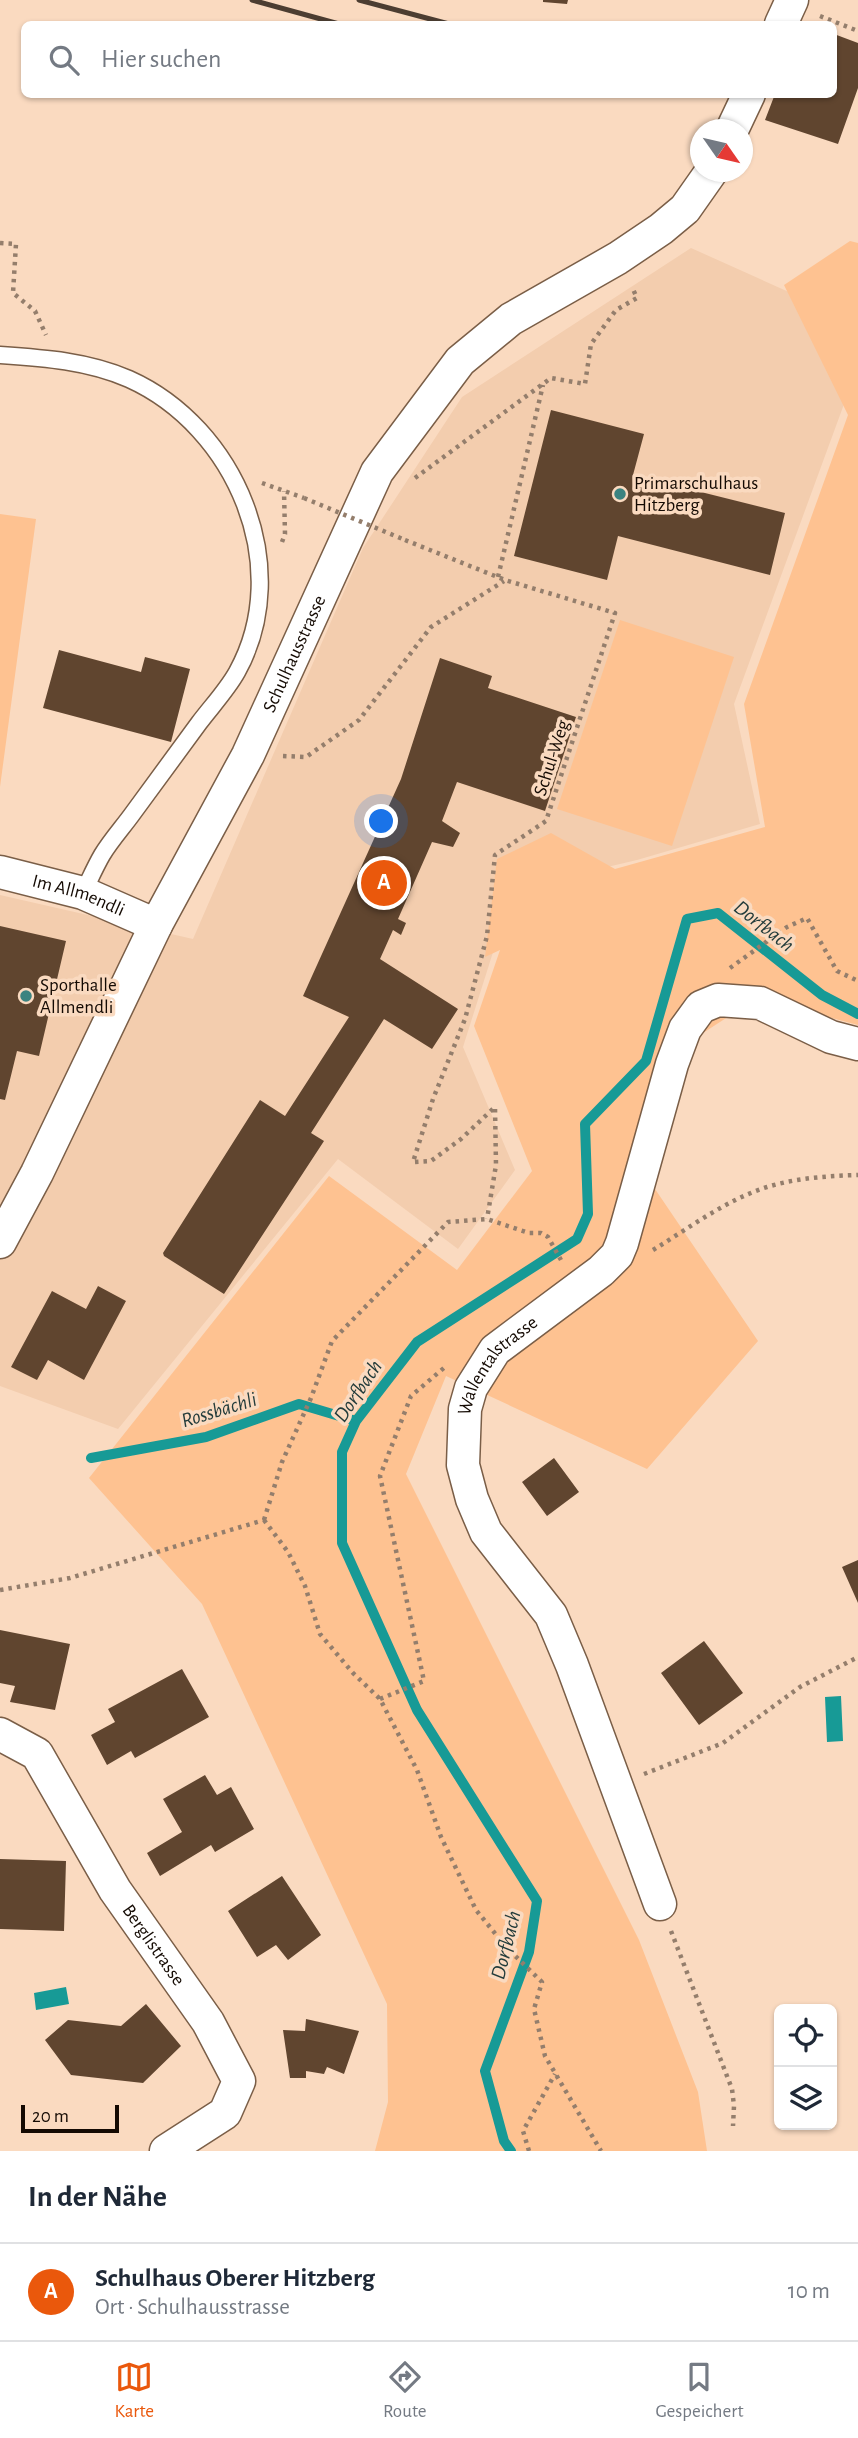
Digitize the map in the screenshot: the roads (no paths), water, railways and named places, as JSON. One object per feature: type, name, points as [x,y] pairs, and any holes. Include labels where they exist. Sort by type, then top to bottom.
[{"type":"street","points":[[737,119],[747,98]]},
{"type":"street","name":"Schulhausstrasse","points":[[0,1242],[37,1173],[156,925],[248,755],[381,467],[460,361],[511,318],[618,258],[661,229],[685,209],[704,182]]},
{"type":"street","name":"Im Allmendli","points":[[0,872],[83,893],[156,925]]},
{"type":"street","name":"Wallentalstrasse","points":[[660,1904],[617,1784],[551,1615],[486,1532],[472,1499],[463,1465],[465,1409],[471,1388],[495,1350],[601,1271],[617,1255],[672,1064],[685,1029],[701,1007],[718,1000],[760,1003],[831,1037],[858,1044]]},
{"type":"street","name":"Berglistrasse","points":[[0,1734],[37,1754],[115,1890],[208,2022],[239,2081],[225,2113],[166,2151]]},
{"type":"lane","points":[[0,355],[55,358],[85,364],[129,379],[167,401],[197,429],[229,470],[246,508],[259,549],[261,585],[255,631],[236,674],[102,855],[83,893]]},
{"type":"water","points":[[841,1696],[843,1741],[827,1742],[825,1697]]},
{"type":"water","points":[[66,1987],[69,2004],[36,2010],[34,1993]]},
{"type":"waterway","name":"Dorfbach","points":[[511,2151],[504,2141],[485,2071],[529,1952],[537,1901],[417,1710],[342,1543],[342,1452],[356,1421],[417,1342],[577,1239],[588,1214],[585,1124],[646,1061],[687,919],[718,913],[822,995],[858,1014]]},
{"type":"waterway","name":"Rossbächli","points":[[91,1458],[206,1437],[299,1404],[356,1421]]},
{"type":"railway","points":[[252,0],[328,21]]},
{"type":"railway","points":[[359,0],[438,21]]},
{"type":"place","name":"Primarschulhaus Hitzberg","points":[[620,494]]},
{"type":"place","name":"Schulhaus Oberer Hitzberg","points":[[384,883]]},
{"type":"place","name":"Sporthalle Allmendli","points":[[26,996]]}]
